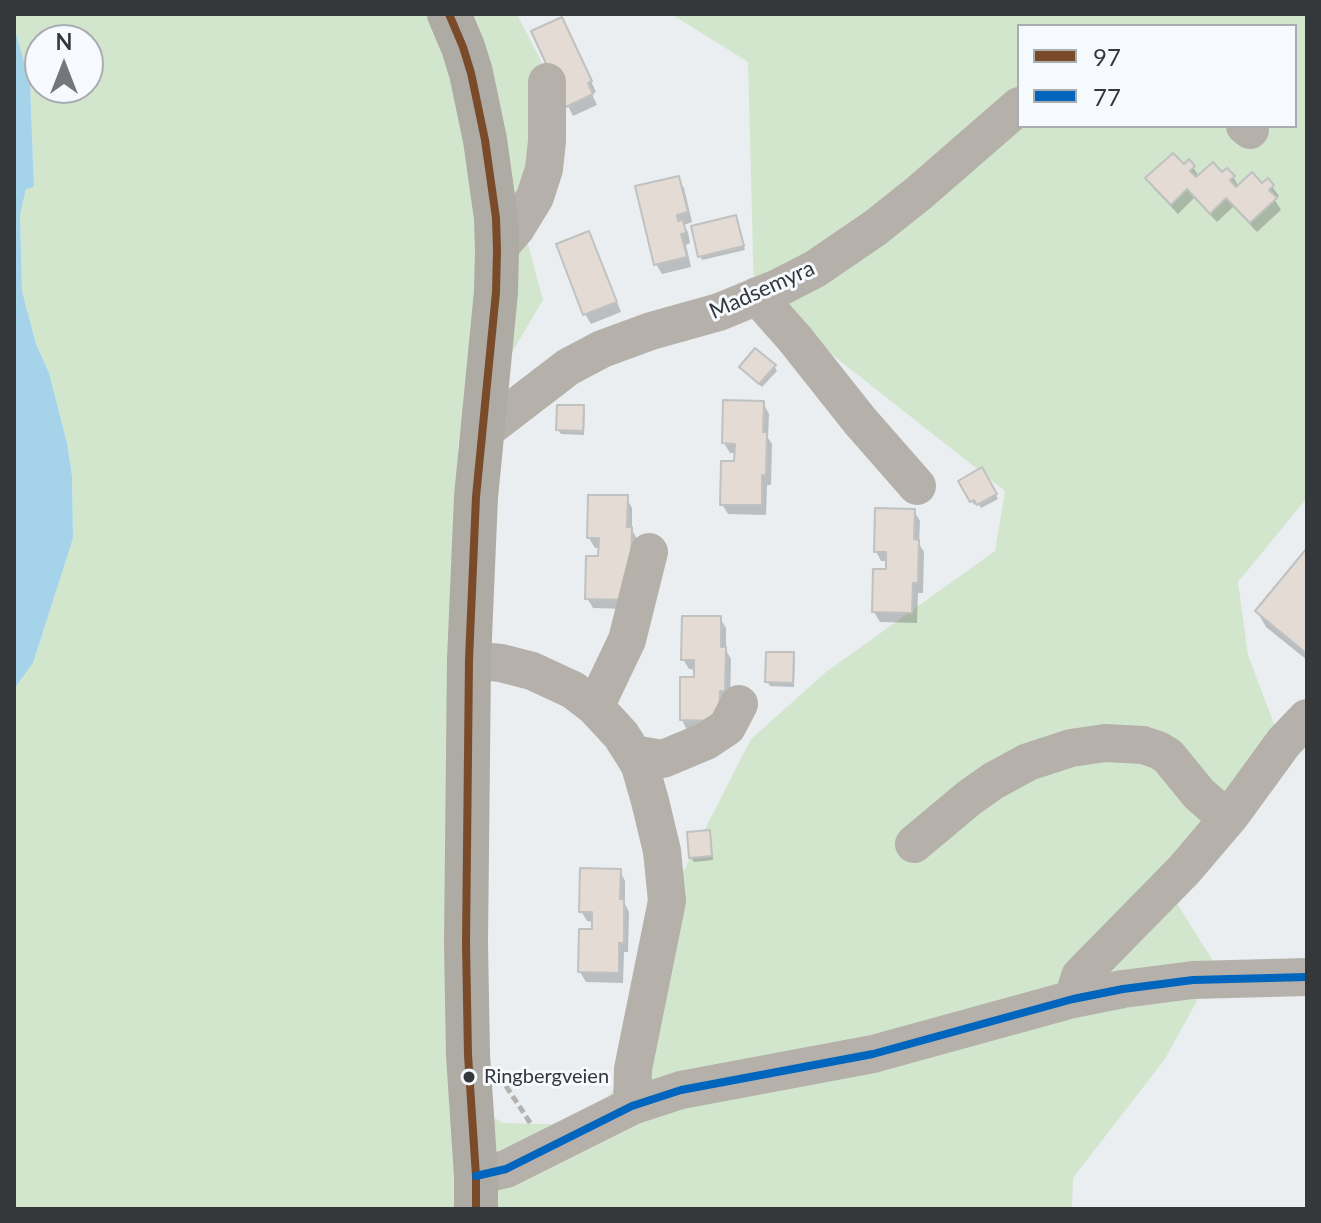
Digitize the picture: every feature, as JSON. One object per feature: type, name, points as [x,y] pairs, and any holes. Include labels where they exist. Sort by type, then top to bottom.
[{"type":"main road","points":[[461,25],[485,140],[496,218],[497,250],[473,557],[469,660],[466,928],[476,1192]]},
{"type":"street","points":[[497,250],[516,228],[535,197],[544,169],[547,82]]},
{"type":"street","name":"Madsemyra","points":[[482,433],[568,367],[602,349],[719,312],[815,269],[919,193],[1017,108]]},
{"type":"street","points":[[757,296],[917,486]]},
{"type":"street","points":[[595,707],[627,640],[649,552]]},
{"type":"street","points":[[469,660],[501,663],[532,671],[573,690],[595,707],[621,735],[640,766],[662,851],[667,901],[633,1069],[632,1106]]},
{"type":"street","points":[[633,754],[663,759],[706,741],[727,727],[739,704]]},
{"type":"street","points":[[1073,999],[1080,976],[1184,870],[1230,816],[1284,742],[1307,718]]},
{"type":"street","points":[[914,844],[969,798],[1028,762],[1071,748],[1105,743],[1143,745],[1158,750],[1168,756],[1199,794],[1230,816]]},
{"type":"street","points":[[476,1192],[506,1169],[632,1106],[681,1090],[873,1054],[1073,999],[1123,989],[1193,980],[1307,977]]},
{"type":"path","points":[[469,1069],[487,1068],[504,1082],[546,1149]]},
{"type":"green space","points":[[14,14],[517,14],[545,69],[521,218],[543,300],[458,444],[462,1093],[502,1123],[583,1125],[646,1053],[683,872],[751,739],[826,672],[995,551],[1005,491],[754,293],[748,62],[671,14],[1307,14],[1307,498],[1238,582],[1248,655],[1279,737],[1165,884],[1216,966],[1165,1059],[1073,1178],[1072,1209],[14,1209],[14,689],[33,663],[73,537],[72,476],[67,443],[49,373],[36,344],[22,291],[20,215],[26,189],[34,187],[31,104],[104,104],[104,24],[24,24],[24,63],[14,27]]},
{"type":"water","points":[[14,27],[24,61],[24,104],[31,104],[34,187],[26,189],[20,215],[22,291],[36,344],[49,373],[67,443],[72,476],[73,538],[33,663],[14,689]]},
{"type":"building","points":[[562,17],[592,81],[588,83],[593,94],[566,107],[531,31]]},
{"type":"building","points":[[1173,153],[1184,164],[1189,159],[1195,166],[1190,171],[1196,177],[1213,162],[1222,172],[1227,168],[1235,176],[1230,180],[1236,187],[1252,172],[1262,183],[1268,178],[1274,185],[1269,190],[1277,198],[1250,223],[1226,198],[1210,214],[1187,189],[1171,205],[1145,178]]},
{"type":"building","points":[[679,176],[688,212],[677,215],[678,221],[683,220],[686,233],[681,234],[687,257],[654,265],[635,186]]},
{"type":"building","points":[[736,215],[744,246],[698,257],[691,226]]},
{"type":"building","points":[[589,231],[617,302],[583,315],[556,244]]},
{"type":"building","points":[[755,348],[776,365],[759,384],[739,367]]},
{"type":"building","points":[[723,400],[764,401],[763,432],[767,432],[762,505],[720,505],[721,461],[734,461],[735,444],[722,443]]},
{"type":"building","points":[[557,405],[584,405],[583,431],[556,430]]},
{"type":"building","points":[[982,467],[997,494],[977,505],[974,500],[970,502],[958,481]]},
{"type":"building","points":[[588,495],[628,495],[627,527],[632,527],[631,570],[625,600],[585,599],[586,556],[598,556],[599,538],[587,538]]},
{"type":"building","points":[[875,508],[915,509],[914,539],[919,540],[918,583],[913,583],[912,613],[872,612],[873,569],[886,569],[886,552],[874,552]]},
{"type":"building","points":[[1307,548],[1307,654],[1255,611]]},
{"type":"building","points":[[682,616],[721,616],[721,647],[726,647],[725,691],[720,691],[719,721],[680,720],[680,677],[694,677],[694,660],[681,660]]},
{"type":"building","points":[[766,652],[794,652],[793,683],[765,682]]},
{"type":"building","points":[[710,830],[712,856],[689,858],[687,832]]},
{"type":"building","points":[[580,868],[621,869],[624,943],[619,943],[619,973],[578,972],[579,929],[592,929],[592,912],[579,912]]},
{"type":"transit line","name":"97","points":[[449,14],[471,73],[485,140],[496,218],[497,250],[496,292],[476,497],[469,660],[466,943],[476,1209]]},
{"type":"transit line","name":"77","points":[[476,1176],[506,1169],[632,1106],[681,1090],[873,1054],[1073,999],[1123,989],[1193,980],[1307,977]]},
{"type":"place","name":"Ringbergveien","points":[[469,1077]]}]
